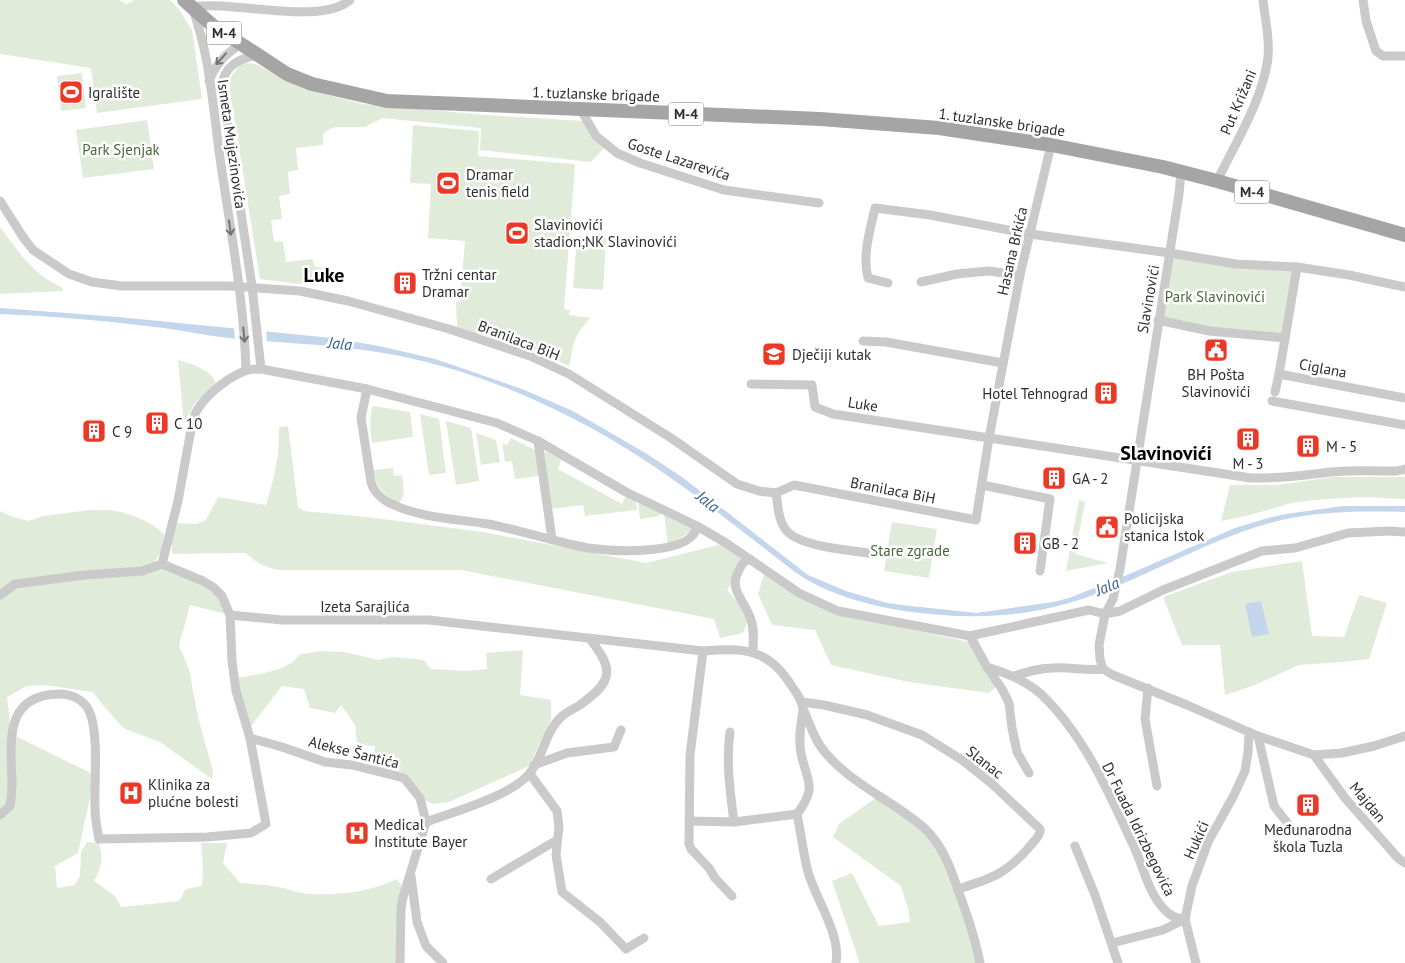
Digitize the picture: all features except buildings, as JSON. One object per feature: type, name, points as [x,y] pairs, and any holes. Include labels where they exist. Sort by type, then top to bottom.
[{"type":"main road","name":"1. tuzlanske brigade","points":[[188,4],[212,25],[288,74],[312,84],[387,101],[829,120],[939,128],[1051,145],[1122,158],[1181,172]]},
{"type":"main road","name":"M-4","points":[[1181,172],[1405,235]]},
{"type":"street","points":[[188,4],[219,2],[268,4],[325,10],[344,6],[350,0]]},
{"type":"street","points":[[1362,0],[1366,21],[1376,51],[1383,56],[1405,56]]},
{"type":"street","name":"Put Križani","points":[[1217,181],[1265,79],[1269,56],[1266,2]]},
{"type":"street","name":"Ismeta Mujezinovića","points":[[188,4],[198,21],[209,81],[239,286],[246,370]]},
{"type":"street","points":[[209,81],[220,60],[229,51],[241,44]]},
{"type":"street","name":"Ismeta Mujezinovića","points":[[257,55],[239,60],[233,64],[224,74],[222,87],[252,286],[261,369]]},
{"type":"street","name":"Goste Lazarevića","points":[[581,110],[596,136],[617,153],[640,163],[724,190],[819,203]]},
{"type":"street","name":"Hasana Brkića","points":[[976,520],[989,438],[1020,275],[1051,145]]},
{"type":"street","points":[[1181,172],[1170,253],[1236,264],[1296,267],[1349,275],[1405,287]]},
{"type":"street","points":[[0,201],[33,250],[69,274],[92,282],[122,286],[239,286]]},
{"type":"street","points":[[888,283],[868,278],[866,270],[868,245],[875,208],[930,214],[1030,234]]},
{"type":"street","name":"Slavinovići","points":[[1030,234],[1170,253],[1120,569],[1113,599],[1106,614],[1100,645],[1100,659],[1103,669]]},
{"type":"street","name":"Ciglana","points":[[1296,267],[1279,374],[1405,398]]},
{"type":"street","points":[[921,282],[957,274],[988,270],[1020,275]]},
{"type":"street","name":"Branilaca BiH","points":[[239,286],[300,291],[348,300],[449,329],[530,356],[569,374],[671,438],[737,484],[776,493],[794,485],[976,520]]},
{"type":"street","points":[[1158,320],[1209,331],[1284,338]]},
{"type":"street","points":[[863,341],[886,342],[1003,363]]},
{"type":"street","points":[[162,564],[178,501],[196,410],[206,398],[230,379],[246,370],[261,369],[367,389],[497,422],[538,441],[626,492],[697,526],[750,559],[798,593],[838,611],[970,636],[1089,610],[1106,614],[1120,611],[1163,590],[1262,552],[1295,548],[1348,533],[1405,532]]},
{"type":"street","points":[[1279,374],[1274,396],[1405,425]]},
{"type":"street","name":"Luke","points":[[752,384],[812,385],[815,407],[833,414],[989,438]]},
{"type":"street","points":[[367,389],[361,419],[370,478],[374,489],[385,500],[399,507],[426,514],[488,524],[588,548],[640,550],[675,546],[686,541],[697,530],[697,526]]},
{"type":"street","points":[[989,438],[1251,478],[1269,479],[1333,472],[1397,471],[1405,469]]},
{"type":"street","points":[[538,441],[552,539]]},
{"type":"street","points":[[982,485],[1050,499],[1040,571]]},
{"type":"street","points":[[776,493],[779,515],[786,529],[796,539],[874,554]]},
{"type":"street","points":[[750,559],[744,561],[737,572],[735,583],[736,592],[750,616],[754,632],[753,652]]},
{"type":"street","points":[[0,596],[15,584],[85,575],[142,571],[162,564],[213,587],[222,596],[230,615],[232,661],[236,692],[250,738],[266,824],[251,833],[207,837],[99,839],[94,811],[95,752],[92,718],[89,710],[81,700],[65,694],[35,698],[24,705],[14,721],[10,747],[12,785],[10,806],[0,815]]},
{"type":"street","name":"Izeta Sarajlića","points":[[230,615],[282,620],[429,620],[703,651]]},
{"type":"street","name":"Slanac","points":[[970,636],[1002,689],[1008,704],[1017,752],[1029,773]]},
{"type":"street","points":[[400,963],[403,897],[426,822],[515,787],[532,769],[561,717],[599,691],[605,680],[608,672],[606,663],[589,638]]},
{"type":"street","points":[[732,896],[714,878],[710,868],[691,849],[689,844],[689,821],[690,755],[703,651],[732,648],[753,652],[773,662],[781,670],[803,705],[820,746],[832,760],[923,827],[933,837],[949,863],[970,921],[980,963]]},
{"type":"street","name":"Dr Fuada Idrizbegovića","points":[[987,667],[1014,676],[1039,693],[1064,718],[1115,803],[1149,887],[1162,907],[1173,917],[1185,919]]},
{"type":"street","points":[[1014,676],[1034,670],[1053,668],[1103,669],[1113,675],[1148,688],[1258,736],[1314,755],[1350,752],[1405,736]]},
{"type":"street","points":[[1148,688],[1145,719],[1157,786]]},
{"type":"street","points":[[689,821],[734,822],[797,814],[808,800],[810,790],[808,772],[801,753],[800,742],[803,705]]},
{"type":"street","name":"Slanac","points":[[803,705],[824,705],[867,715],[922,735],[962,760],[991,783],[1040,829],[1040,834],[1008,868],[986,880],[958,889]]},
{"type":"street","points":[[532,769],[567,753],[614,747],[621,730]]},
{"type":"street","points":[[730,732],[728,776],[734,822]]},
{"type":"street","name":"Hukići","points":[[1196,963],[1185,919],[1192,886],[1208,842],[1245,771],[1249,732]]},
{"type":"street","points":[[1258,736],[1274,806],[1293,830]]},
{"type":"street","name":"Alekse Šantića","points":[[250,738],[324,762],[352,765],[404,778],[420,798],[426,822]]},
{"type":"street","name":"Majdan","points":[[1314,755],[1346,798],[1398,858],[1405,863]]},
{"type":"street","points":[[532,769],[557,811],[559,827],[556,855],[562,892],[600,922],[626,949],[644,938]]},
{"type":"street","points":[[797,814],[808,872],[832,932],[838,957],[836,963]]},
{"type":"street","points":[[491,879],[557,840]]},
{"type":"street","points":[[1075,846],[1095,895],[1118,963]]},
{"type":"street","points":[[411,873],[417,922],[426,946],[443,963]]},
{"type":"street","points":[[1112,943],[1164,930],[1185,919]]},
{"type":"green space","points":[[0,0],[119,0],[127,4],[134,0],[170,0],[178,8],[192,30],[202,99],[97,113],[91,68],[0,54]]},
{"type":"green space","points":[[247,63],[256,64],[282,78],[316,92],[363,104],[583,121],[606,146],[591,162],[480,150],[481,128],[382,118],[365,127],[336,127],[330,129],[323,134],[323,145],[296,148],[298,170],[288,172],[290,194],[279,196],[282,219],[271,220],[274,242],[283,241],[286,262],[312,259],[315,267],[333,271],[336,274],[335,278],[298,284],[260,279],[230,91],[230,78],[240,65]]},
{"type":"green space","name":"Igralište","points":[[82,73],[86,108],[61,111],[57,76]]},
{"type":"green space","name":"Park Sjenjak","points":[[147,120],[154,169],[83,178],[76,130]]},
{"type":"green space","points":[[413,125],[479,131],[478,156],[575,164],[564,309],[570,310],[569,315],[590,318],[574,342],[569,366],[528,347],[478,331],[478,336],[460,330],[457,327],[456,302],[460,302],[465,241],[428,238],[431,184],[410,183]]},
{"type":"green space","points":[[0,227],[27,262],[52,283],[63,288],[62,291],[0,294]]},
{"type":"green space","points":[[577,236],[606,238],[603,290],[573,288]]},
{"type":"green space","name":"Park Slavinovići","points":[[1170,253],[1297,267],[1285,338],[1158,320]]},
{"type":"green space","points":[[178,360],[194,365],[210,374],[216,383],[195,403],[184,423]]},
{"type":"green space","points":[[372,407],[410,412],[413,437],[372,443],[370,424]]},
{"type":"green space","points":[[420,414],[439,419],[446,473],[429,475]]},
{"type":"green space","points":[[446,421],[471,428],[479,481],[456,485]]},
{"type":"green space","points":[[288,426],[298,507],[304,511],[483,532],[646,563],[726,543],[750,559],[727,590],[750,616],[743,633],[720,638],[714,619],[461,570],[278,570],[261,564],[246,553],[172,554],[171,523],[197,524],[206,520],[218,497],[266,505],[278,455],[279,427]]},
{"type":"green space","points":[[476,433],[496,440],[500,462],[481,465]]},
{"type":"green space","points":[[511,438],[535,450],[539,476],[515,479],[512,461],[505,462],[502,443],[507,445]]},
{"type":"green space","points":[[544,452],[561,460],[558,469],[622,504],[626,495],[636,500],[637,510],[585,516],[583,505],[551,509]]},
{"type":"green space","points":[[393,468],[394,476],[402,475],[404,487],[403,498],[398,503],[381,490],[376,482],[373,470]]},
{"type":"green space","points":[[1333,477],[1405,477],[1405,499],[1360,497],[1314,500],[1292,503],[1221,521],[1230,485],[1277,485]]},
{"type":"green space","points":[[1079,500],[1085,502],[1075,554],[1108,563],[1066,571]]},
{"type":"green space","points":[[638,502],[660,512],[660,516],[640,519]]},
{"type":"green space","points":[[90,510],[121,512],[135,516],[155,526],[164,535],[162,550],[154,563],[162,564],[213,587],[230,615],[190,605],[179,646],[189,669],[198,717],[213,771],[212,779],[160,742],[123,728],[92,692],[44,685],[27,686],[7,697],[11,734],[95,775],[78,853],[55,866],[57,888],[75,885],[80,876],[81,852],[87,842],[99,843],[100,848],[100,867],[94,881],[115,896],[121,907],[179,901],[186,889],[202,886],[201,843],[227,843],[223,863],[240,883],[279,887],[302,893],[338,894],[375,887],[397,879],[402,886],[400,963],[0,963],[0,511],[28,521],[44,516]]},
{"type":"green space","points":[[664,513],[696,528],[668,546]]},
{"type":"green space","name":"Stare zgrade","points":[[892,522],[937,529],[929,578],[884,571]]},
{"type":"green space","points":[[1302,561],[1312,636],[1344,637],[1359,595],[1387,603],[1369,659],[1299,665],[1255,685],[1225,695],[1220,645],[1182,645],[1163,597],[1232,572]]},
{"type":"green space","points":[[765,571],[844,615],[974,643],[997,686],[989,693],[909,682],[831,665],[815,630],[772,625],[758,594]]},
{"type":"green space","points":[[523,650],[520,695],[551,700],[551,720],[529,766],[449,802],[433,804],[420,798],[404,778],[374,770],[375,746],[357,745],[355,725],[341,705],[335,713],[310,708],[304,689],[282,686],[248,730],[234,678],[279,669],[288,665],[298,655],[320,651],[345,652],[378,660],[392,657],[424,660],[431,669],[465,671],[487,669],[486,653]]},
{"type":"green space","points":[[880,795],[940,848],[980,963],[859,963],[832,881],[852,873],[879,926],[910,922],[901,886],[833,837],[839,824]]},
{"type":"water","name":"Jala","points":[[0,308],[118,317],[332,338],[379,346],[435,359],[522,389],[573,411],[647,454],[682,477],[808,575],[846,591],[887,603],[977,613],[1053,602],[1069,598],[1127,575],[1235,528],[1268,518],[1343,506],[1405,506],[1405,512],[1320,514],[1270,523],[1219,541],[1095,595],[1028,612],[1008,615],[967,616],[904,611],[847,597],[807,580],[660,470],[602,434],[526,396],[477,377],[402,356],[361,350],[312,344],[237,339],[102,321],[0,314]]},
{"type":"water","points":[[1261,601],[1269,634],[1252,637],[1245,604]]},
{"type":"pier","points":[[234,326],[266,329],[267,343],[235,341]]},
{"type":"place","name":"Igralište","points":[[71,92]]},
{"type":"place","name":"Dramar tenis field","points":[[448,183]]},
{"type":"place","name":"Slavinovići stadion;NK Slavinovići","points":[[517,233]]},
{"type":"place","name":"Tržni centar Dramar","points":[[405,283]]},
{"type":"place","name":"BH Pošta Slavinovići","points":[[1216,350]]},
{"type":"place","name":"Dječiji kutak","points":[[774,354]]},
{"type":"place","name":"Hotel Tehnograd","points":[[1106,393]]},
{"type":"place","name":"C 10","points":[[157,423]]},
{"type":"place","name":"C 9","points":[[94,431]]},
{"type":"place","name":"M - 3","points":[[1248,439]]},
{"type":"place","name":"M - 5","points":[[1308,446]]},
{"type":"place","name":"GA - 2","points":[[1054,478]]},
{"type":"place","name":"Policijska stanica Istok","points":[[1107,527]]},
{"type":"place","name":"GB - 2","points":[[1025,543]]},
{"type":"place","name":"Klinika za plućne bolesti","points":[[131,793]]},
{"type":"place","name":"Međunarodna škola Tuzla","points":[[1308,805]]},
{"type":"place","name":"Medical Institute Bayer","points":[[357,833]]},
{"type":"district","name":"Luke","points":[[324,275]]},
{"type":"district","name":"Slavinovići","points":[[1166,453]]}]
